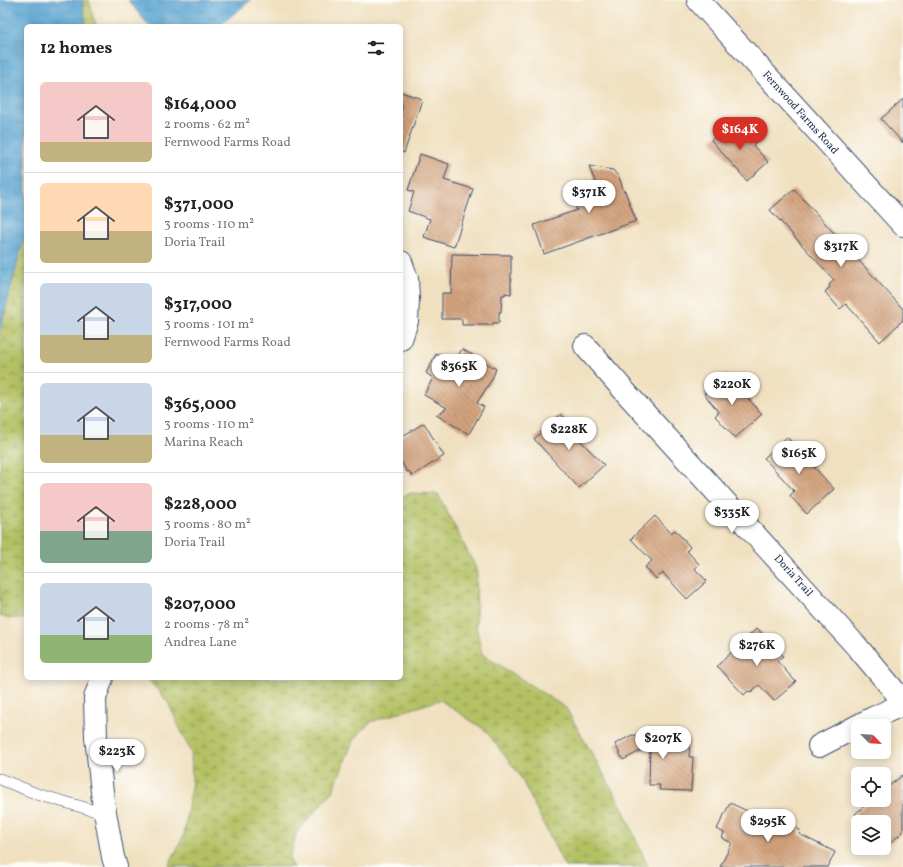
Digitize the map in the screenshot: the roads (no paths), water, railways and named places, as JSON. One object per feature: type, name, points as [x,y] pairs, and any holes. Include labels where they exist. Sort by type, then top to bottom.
[{"type":"street","name":"Fernwood Farms Road","points":[[698,0],[903,225]]},
{"type":"street","points":[[403,268],[407,279],[408,299],[407,321],[403,332]]},
{"type":"street","name":"Doria Trail","points":[[585,346],[859,649],[903,703]]},
{"type":"street","points":[[101,680],[95,698],[96,737],[103,801],[116,867]]},
{"type":"street","points":[[819,746],[903,703]]},
{"type":"lane","points":[[0,779],[37,794],[106,814]]},
{"type":"water","points":[[0,0],[82,0],[86,24],[24,24],[24,242],[22,244],[0,330]]},
{"type":"water","points":[[128,0],[251,0],[221,24],[147,24]]}]
